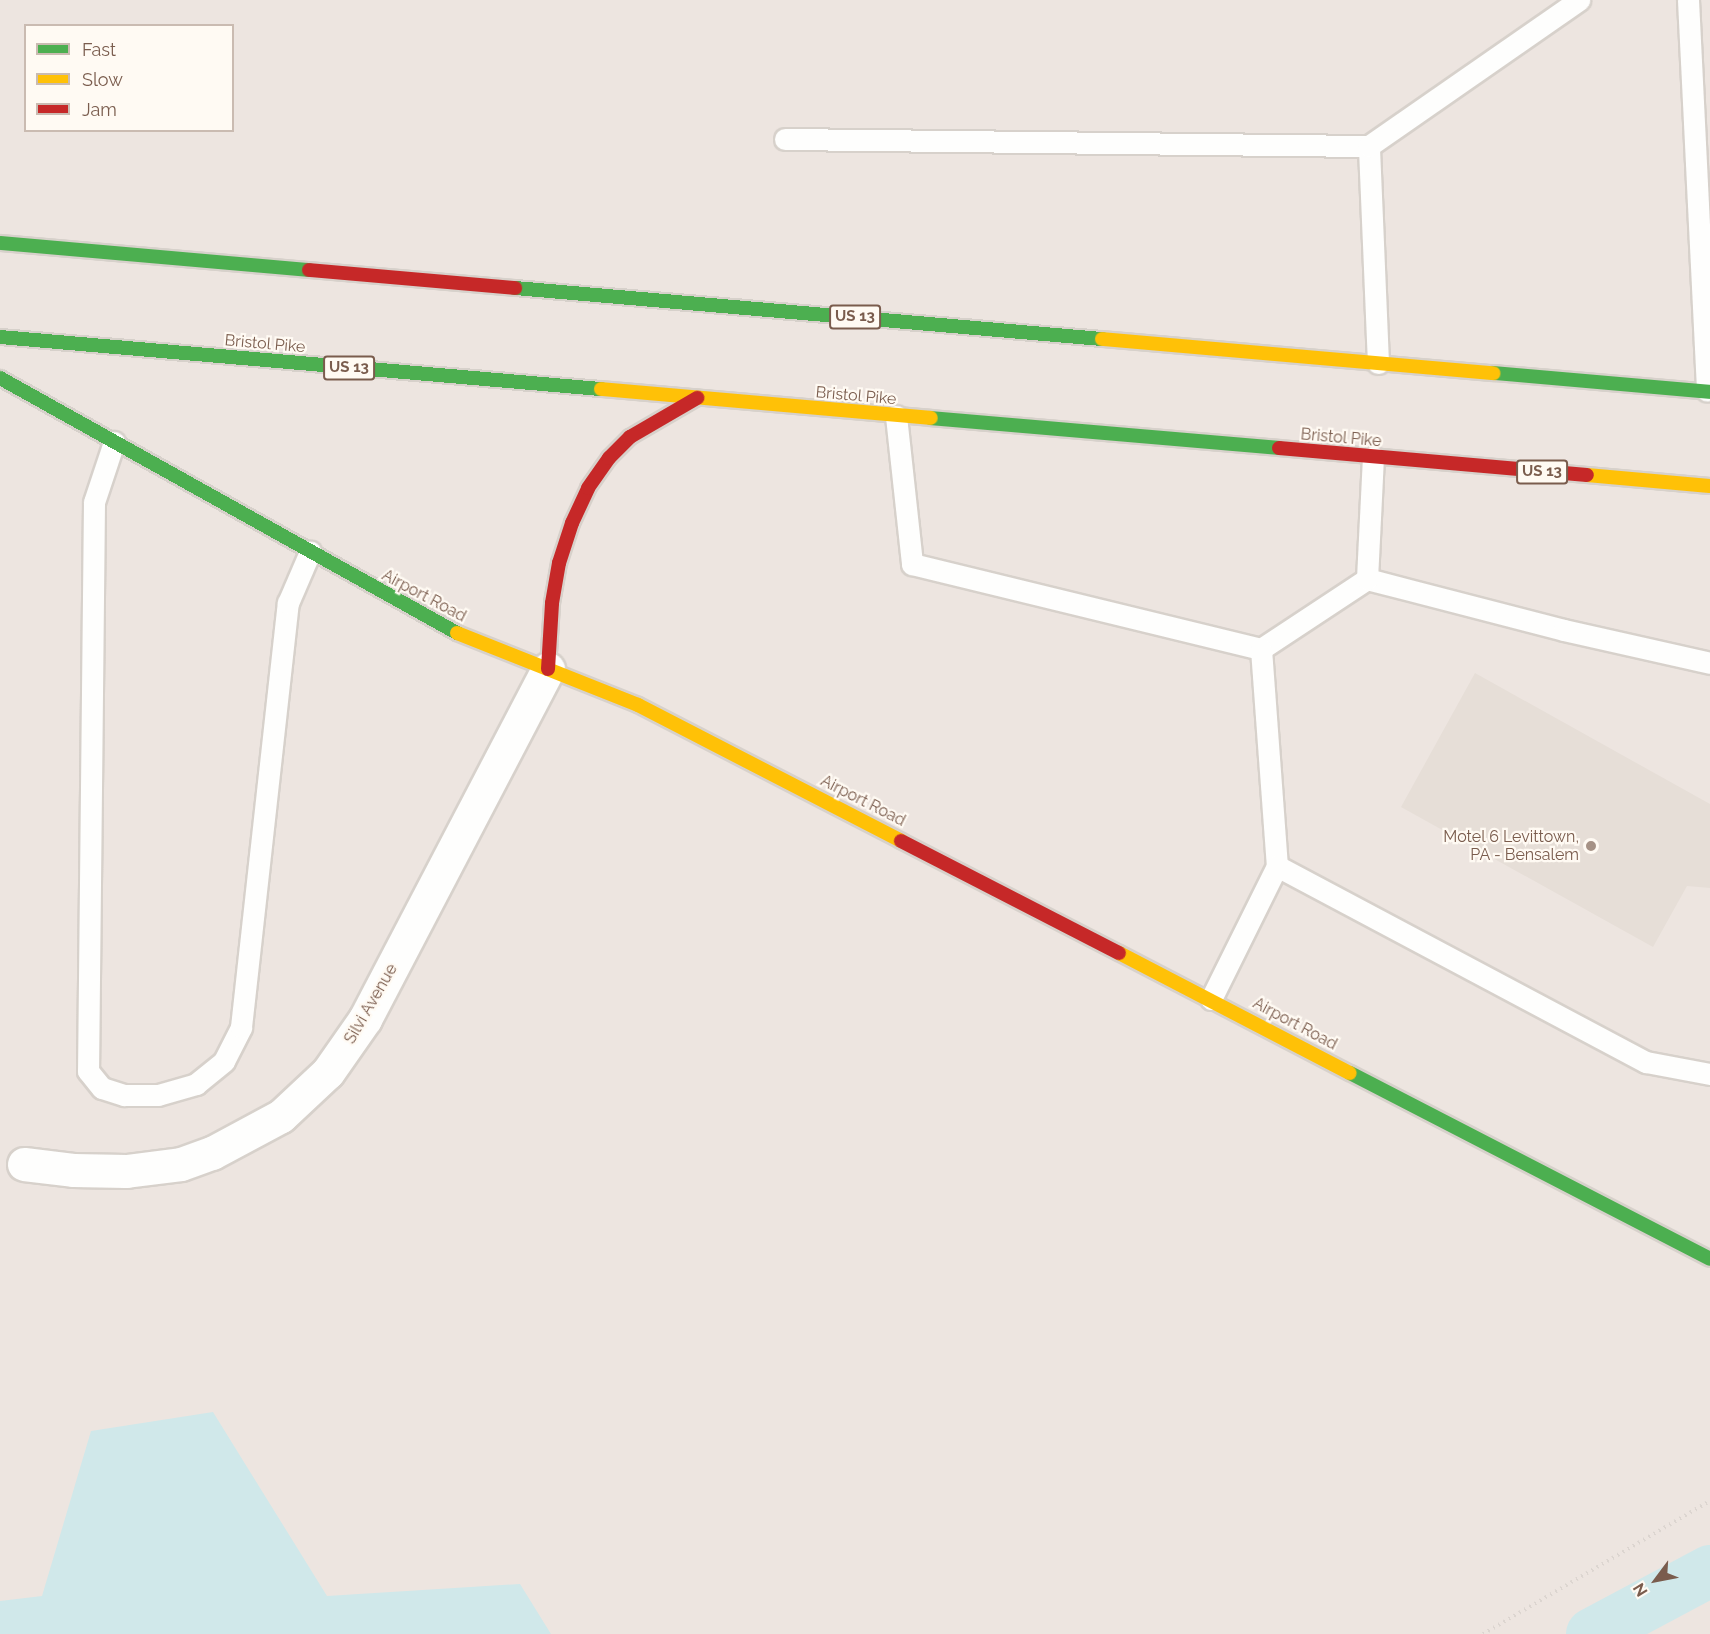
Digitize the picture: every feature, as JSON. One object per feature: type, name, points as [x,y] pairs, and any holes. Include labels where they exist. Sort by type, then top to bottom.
[{"type":"main road","name":"US 13","points":[[0,243],[1708,392]]},
{"type":"main road","name":"Bristol Pike","points":[[0,337],[1710,486]]},
{"type":"main road","name":"Airport Road","points":[[0,378],[435,622],[638,705],[1211,999],[1710,1259]]},
{"type":"main road","points":[[548,669],[552,603],[559,563],[572,523],[588,488],[609,458],[630,437],[697,398]]},
{"type":"street","name":"Silvi Avenue","points":[[24,1164],[73,1170],[126,1171],[181,1164],[212,1153],[281,1116],[328,1072],[366,1019],[548,669]]},
{"type":"lane","points":[[785,139],[1369,146],[1579,0]]},
{"type":"lane","points":[[1688,0],[1708,392]]},
{"type":"lane","points":[[1369,146],[1378,363]]},
{"type":"lane","points":[[896,416],[912,564],[1261,648],[1367,579],[1564,630],[1710,663]]},
{"type":"lane","points":[[114,442],[94,502],[88,1071],[102,1088],[124,1095],[158,1095],[196,1084],[224,1061],[241,1027],[288,603],[310,552]]},
{"type":"lane","points":[[1367,579],[1373,457]]},
{"type":"lane","points":[[1211,999],[1277,866],[1261,648]]},
{"type":"lane","points":[[1277,866],[1646,1062],[1710,1074]]},
{"type":"path","points":[[1483,1634],[1710,1501]]},
{"type":"shaded area","points":[[0,0],[1710,0],[1710,1634],[0,1634]]},
{"type":"water","points":[[213,1412],[327,1596],[520,1584],[551,1634],[0,1634],[0,1601],[42,1596],[91,1431]]},
{"type":"building","name":"Motel 6 Levittown, PA - Bensalem","points":[[1475,673],[1710,804],[1710,888],[1687,886],[1653,947],[1401,807]]},
{"type":"waterway","points":[[1592,1634],[1710,1571]]},
{"type":"traffic: fast","points":[[0,243],[309,270]]},
{"type":"traffic: fast","points":[[515,288],[1102,339]]},
{"type":"traffic: fast","points":[[0,337],[601,389]]},
{"type":"traffic: fast","points":[[1494,373],[1710,392]]},
{"type":"traffic: fast","points":[[0,378],[457,633]]},
{"type":"traffic: fast","points":[[931,418],[1279,448]]},
{"type":"traffic: fast","points":[[1350,1073],[1710,1259]]},
{"type":"traffic: slow","points":[[1102,339],[1494,373]]},
{"type":"traffic: slow","points":[[601,389],[931,418]]},
{"type":"traffic: slow","points":[[1587,475],[1710,486]]},
{"type":"traffic: slow","points":[[457,633],[638,705],[901,841]]},
{"type":"traffic: slow","points":[[1119,953],[1350,1073]]},
{"type":"traffic: jam","points":[[309,270],[515,288]]},
{"type":"traffic: jam","points":[[548,669],[552,603],[559,563],[572,523],[588,488],[609,458],[630,437],[697,398]]},
{"type":"traffic: jam","points":[[1279,448],[1587,475]]},
{"type":"traffic: jam","points":[[901,841],[1119,953]]},
{"type":"place","name":"Motel 6 Levittown, PA - Bensalem","points":[[1591,846]]}]
